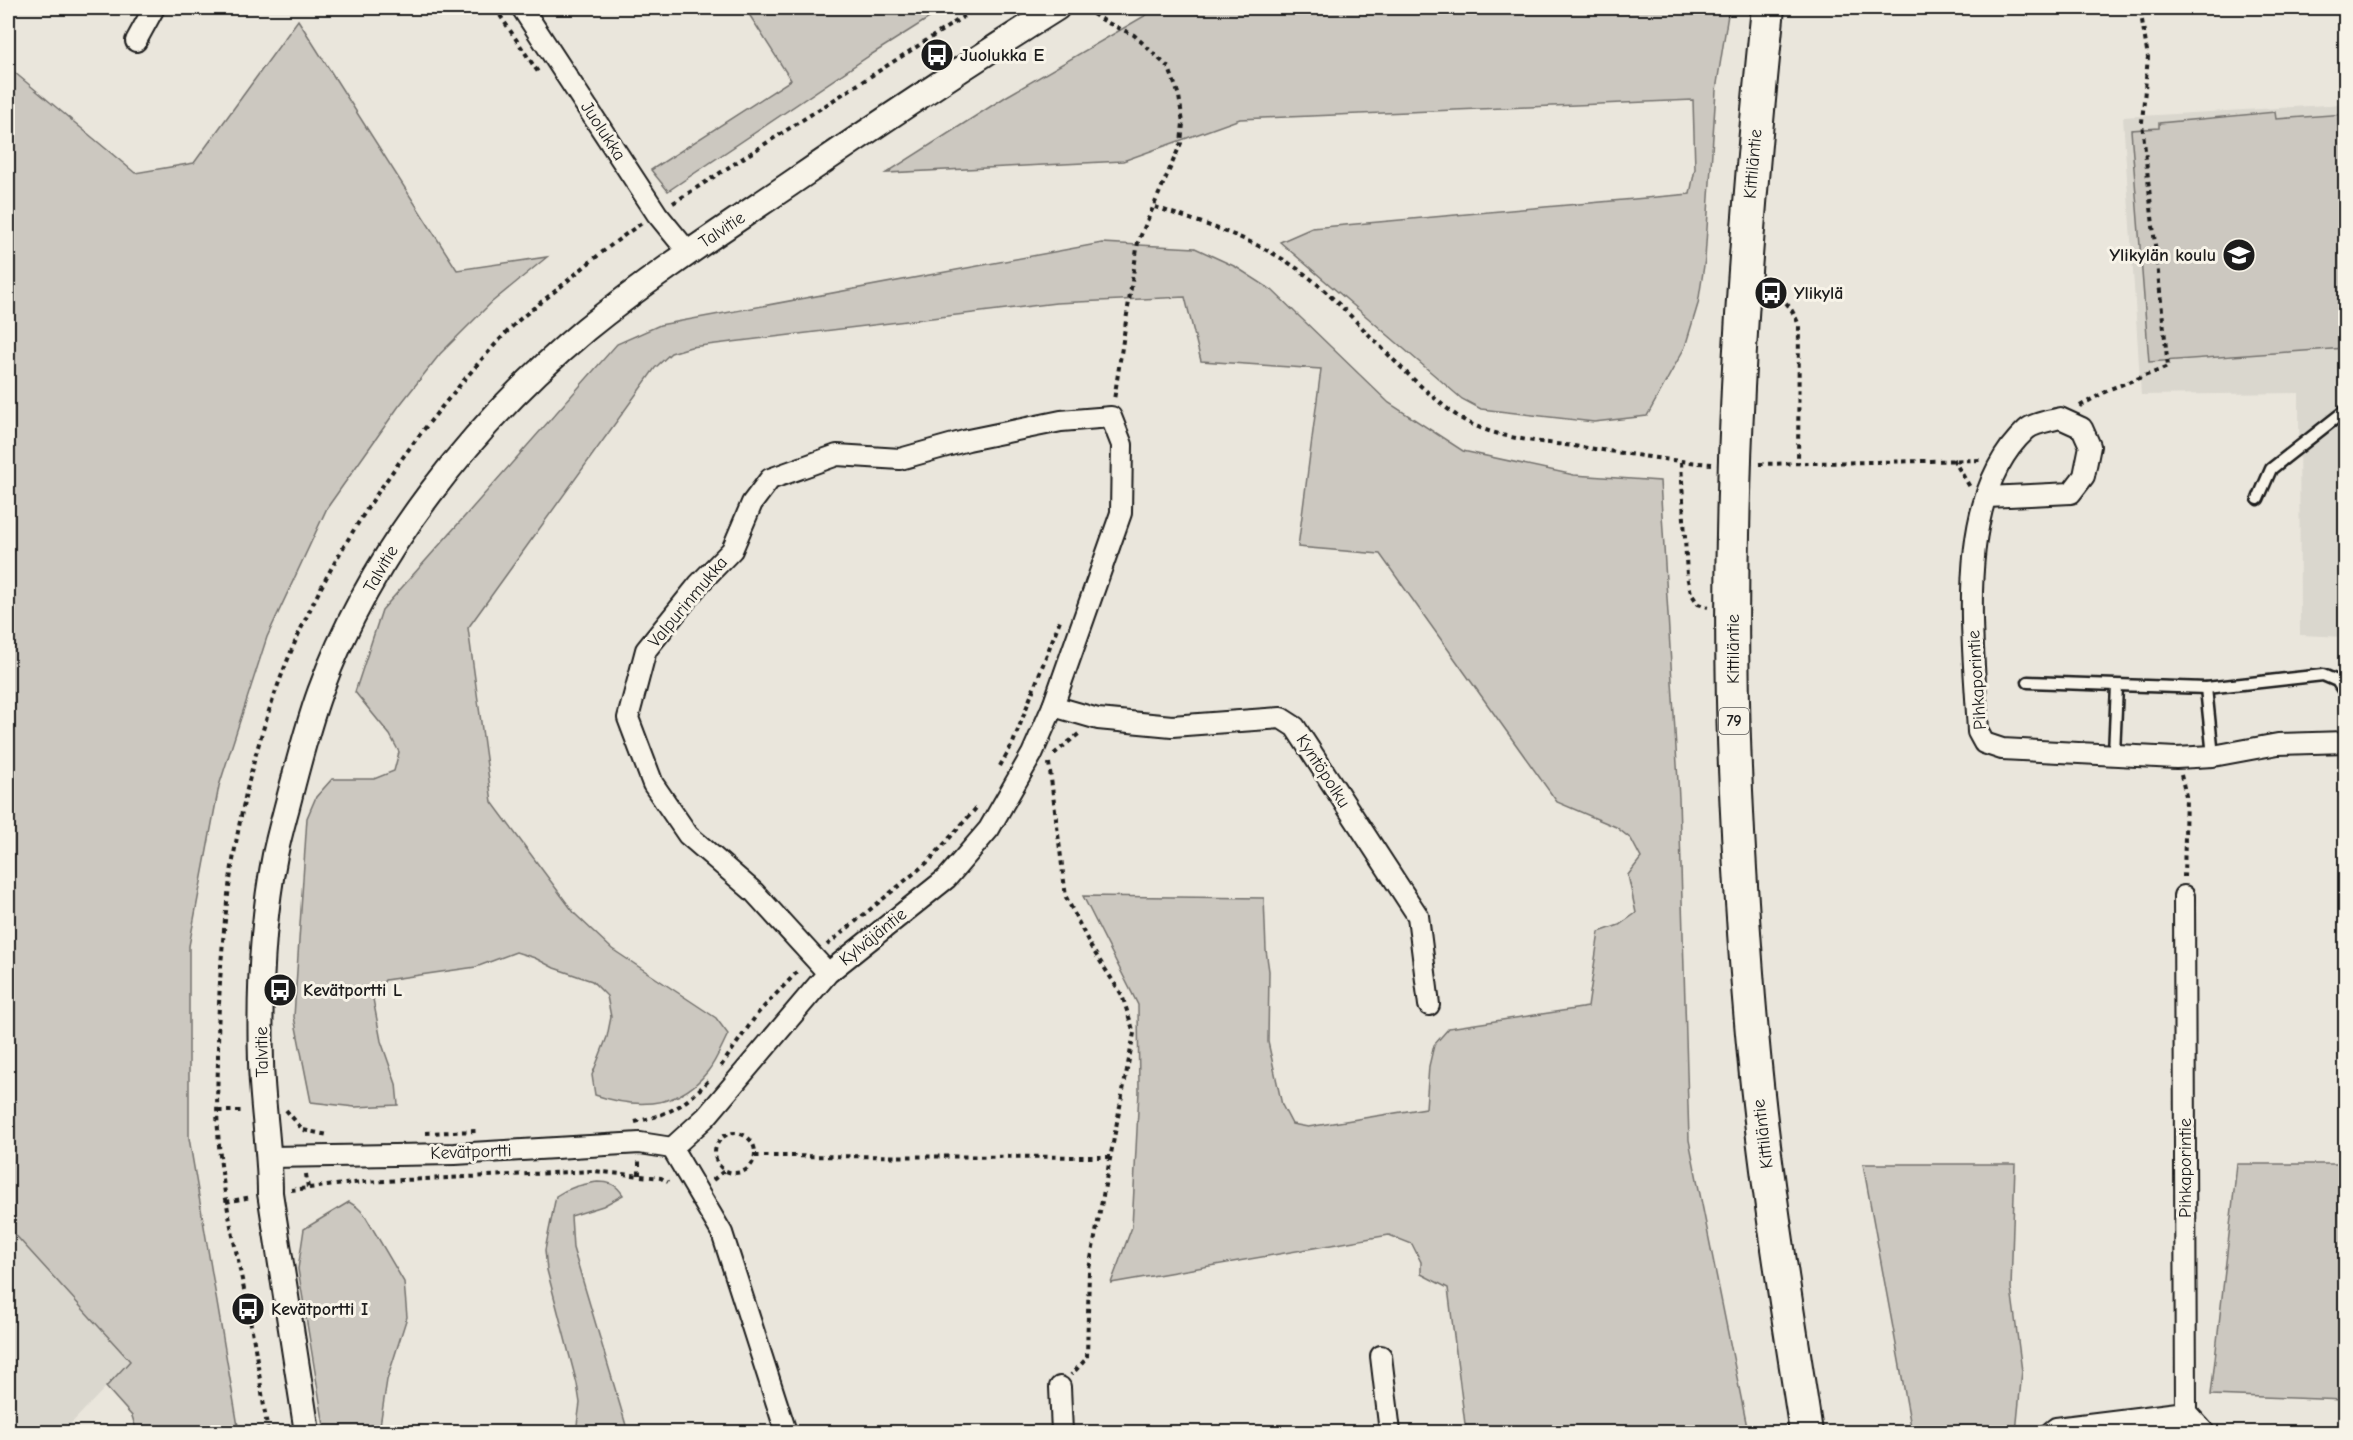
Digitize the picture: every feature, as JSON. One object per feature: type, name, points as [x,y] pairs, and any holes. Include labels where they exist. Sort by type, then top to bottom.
[{"type":"main road","name":"Kittiläntie","points":[[1768,8],[1743,279],[1737,397],[1732,636],[1735,767],[1754,1056],[1774,1221],[1806,1432]]},
{"type":"street","points":[[136,40],[154,8]]},
{"type":"street","name":"Juolukka","points":[[522,8],[657,214],[688,252]]},
{"type":"street","name":"Talvitie","points":[[307,1432],[270,1193],[270,1157],[261,1063],[266,927],[275,855],[305,738],[321,689],[379,568],[411,518],[449,468],[532,379],[588,328],[688,252],[963,67],[1057,8]]},
{"type":"street","name":"Kylväjäntie","points":[[672,1148],[706,1118],[828,973],[947,879],[989,829],[1032,754],[1053,706],[1121,513],[1122,445],[1111,417]]},
{"type":"street","name":"Valpurinmukka","points":[[828,973],[754,892],[688,835],[652,784],[628,718],[646,650],[699,584],[732,550],[752,503],[770,479],[837,455],[900,459],[968,440],[1061,421],[1111,417]]},
{"type":"street","points":[[1985,500],[2071,493],[2084,476],[2090,446],[2082,428],[2060,418]]},
{"type":"street","name":"Pihkaporintie","points":[[2060,418],[2027,429],[2001,461],[1978,518],[1971,591],[1978,732],[1984,743],[2002,749],[2176,758],[2213,756],[2278,744],[2346,742]]},
{"type":"street","name":"Kyntöpolku","points":[[1053,706],[1098,719],[1172,726],[1281,718],[1295,727],[1418,916],[1429,1005]]},
{"type":"street","name":"Pihkaporintie","points":[[2184,896],[2186,1412]]},
{"type":"street","name":"Kevätportti","points":[[270,1157],[455,1154],[640,1143],[672,1148]]},
{"type":"street","points":[[672,1148],[722,1233],[786,1432]]},
{"type":"street","points":[[1381,1356],[1390,1432]]},
{"type":"street","points":[[1060,1387],[1062,1432]]},
{"type":"street","points":[[2051,1432],[2056,1428],[2186,1412],[2204,1432]]},
{"type":"lane","points":[[2258,500],[2271,469],[2346,410]]},
{"type":"lane","points":[[2028,682],[2206,688],[2323,675],[2337,681],[2346,695]]},
{"type":"lane","points":[[2114,753],[2117,686]]},
{"type":"lane","points":[[2206,688],[2213,756]]},
{"type":"path","points":[[268,1432],[248,1309],[225,1202],[217,1127],[220,986],[225,914],[234,853],[250,781],[268,715],[305,619],[338,558],[399,463],[473,369],[519,320],[611,244],[977,8]]},
{"type":"path","points":[[1086,8],[1091,13],[1134,35],[1169,68],[1176,86],[1183,123],[1181,143],[1138,242],[1111,417]]},
{"type":"path","points":[[1091,13],[1099,8]]},
{"type":"path","points":[[2060,418],[2110,389],[2168,367],[2142,122],[2148,57],[2140,8]]},
{"type":"path","points":[[1155,207],[1237,235],[1284,258],[1342,307],[1411,378],[1441,404],[1468,423],[1492,433],[1525,440],[1681,462],[1715,464]]},
{"type":"path","points":[[1771,293],[1782,297],[1791,307],[1799,325],[1798,464]]},
{"type":"path","points":[[1953,459],[1972,491],[1985,500]]},
{"type":"path","points":[[1753,464],[1953,459],[2001,461]]},
{"type":"path","points":[[1681,462],[1687,576],[1691,593],[1698,604],[1712,608]]},
{"type":"path","points":[[998,770],[1013,743],[1063,613]]},
{"type":"path","points":[[1060,1387],[1087,1358],[1089,1269],[1134,1033],[1122,995],[1091,947],[1066,897],[1048,758],[1098,719]]},
{"type":"path","points":[[1013,743],[1032,754]]},
{"type":"path","points":[[2176,758],[2186,796],[2184,896]]},
{"type":"path","points":[[717,1072],[758,1013],[814,956],[929,861],[977,807],[982,798]]},
{"type":"path","points":[[625,1123],[664,1114],[688,1102],[710,1079]]},
{"type":"path","points":[[218,1111],[285,1110],[303,1130],[334,1136]]},
{"type":"path","points":[[417,1133],[489,1130]]},
{"type":"path","points":[[728,1134],[742,1134],[752,1143],[755,1156],[749,1168],[743,1172],[730,1173],[718,1167],[715,1161],[715,1148],[718,1141],[728,1134]]},
{"type":"path","points":[[755,1156],[1110,1157]]},
{"type":"path","points":[[225,1202],[270,1193],[363,1182],[592,1171],[661,1178],[674,1186]]},
{"type":"shaded area","points":[[745,8],[945,8],[869,56],[668,191],[651,170],[791,80]]},
{"type":"shaded area","points":[[1158,8],[1729,8],[1716,90],[1705,259],[1698,304],[1685,347],[1647,416],[1594,422],[1481,409],[1462,399],[1280,242],[1312,228],[1690,194],[1695,169],[1693,100],[1240,119],[1123,161],[886,173],[1007,96]]},
{"type":"shaded area","points":[[298,20],[457,270],[547,257],[492,302],[440,354],[399,406],[327,508],[267,637],[219,786],[189,946],[189,1138],[239,1432],[137,1432],[132,1416],[106,1387],[130,1361],[8,1229],[8,67],[135,173],[194,163]]},
{"type":"shaded area","name":"Ylikylän koulu","points":[[2345,104],[2345,637],[2300,635],[2299,393],[2141,395],[2123,117]]},
{"type":"shaded area","name":"Ylikylän koulu","points":[[2275,112],[2276,119],[2345,114],[2345,348],[2149,362],[2131,130],[2159,128],[2159,123]]},
{"type":"shaded area","points":[[1102,243],[1195,248],[1236,267],[1272,290],[1389,403],[1463,451],[1574,475],[1660,481],[1679,798],[1689,1140],[1748,1432],[1466,1432],[1448,1288],[1421,1274],[1421,1262],[1412,1244],[1389,1235],[1111,1283],[1132,1227],[1139,1091],[1138,1005],[1083,896],[1264,898],[1269,971],[1268,1042],[1282,1105],[1292,1124],[1308,1127],[1426,1108],[1429,1066],[1434,1045],[1449,1028],[1588,1007],[1599,932],[1619,925],[1636,913],[1628,875],[1641,858],[1631,839],[1616,827],[1557,802],[1380,554],[1298,547],[1321,369],[1201,361],[1185,297],[1056,303],[691,347],[671,353],[655,368],[468,628],[492,802],[575,914],[612,949],[716,1018],[728,1034],[711,1067],[697,1084],[671,1099],[642,1104],[611,1100],[595,1095],[592,1075],[607,1037],[611,1017],[607,996],[592,981],[516,952],[476,967],[385,980],[373,999],[381,1041],[396,1084],[398,1105],[355,1107],[311,1102],[294,1017],[307,818],[316,797],[332,779],[374,779],[394,771],[399,752],[390,735],[355,692],[382,610],[617,344],[660,325]]},
{"type":"shaded area","points":[[1863,1164],[2015,1164],[2011,1288],[2022,1371],[2016,1432],[1912,1432]]},
{"type":"shaded area","points":[[2237,1164],[2345,1164],[2345,1400],[2211,1395]]},
{"type":"shaded area","points":[[597,1182],[612,1184],[623,1195],[603,1206],[571,1216],[573,1248],[628,1432],[576,1432],[580,1403],[577,1384],[547,1270],[545,1250],[556,1196],[570,1188]]},
{"type":"shaded area","points":[[349,1202],[364,1214],[404,1282],[407,1317],[387,1380],[379,1432],[325,1432],[298,1269],[304,1229]]},
{"type":"shaded area","points":[[8,1229],[130,1362],[63,1432],[8,1432]]},
{"type":"place","name":"Juolukka E","points":[[937,55]]},
{"type":"place","name":"Ylikylän koulu","points":[[2239,255]]},
{"type":"place","name":"Ylikylä","points":[[1771,293]]},
{"type":"place","name":"Kevätportti L","points":[[280,990]]},
{"type":"place","name":"Kevätportti I","points":[[248,1309]]}]
